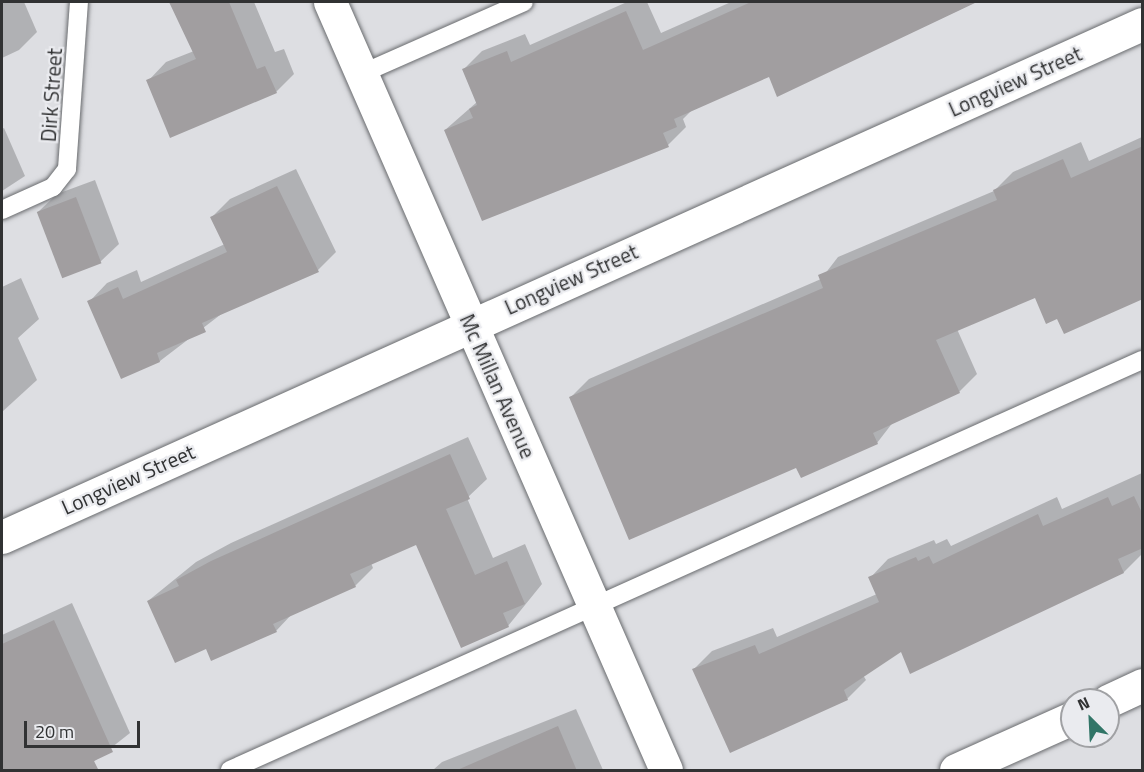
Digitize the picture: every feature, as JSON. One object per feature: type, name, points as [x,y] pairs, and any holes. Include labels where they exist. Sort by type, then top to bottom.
[{"type":"street","name":"Mc Millan Avenue","points":[[330,2],[666,771]]},
{"type":"street","name":"Longview Street","points":[[2,537],[471,324],[1143,24]]},
{"type":"street","points":[[1120,696],[1143,686]]},
{"type":"street","points":[[956,771],[1060,723]]},
{"type":"lane","name":"Dirk Street","points":[[2,210],[53,187],[67,169],[72,143],[79,2]]},
{"type":"lane","points":[[361,74],[524,2]]},
{"type":"lane","points":[[230,771],[1143,360]]},
{"type":"building","points":[[169,2],[229,2],[257,69],[265,66],[277,93],[170,138],[146,80],[196,59]]},
{"type":"building","points":[[751,2],[977,2],[777,97],[769,77],[674,119],[677,127],[663,133],[669,147],[482,221],[444,130],[473,118],[469,109],[477,105],[462,69],[507,51],[511,62],[626,11],[643,50]]},
{"type":"building","points":[[1143,146],[1143,299],[1064,334],[1057,319],[1046,324],[1035,298],[936,340],[960,393],[873,433],[878,444],[801,478],[796,468],[629,540],[569,397],[823,288],[818,275],[997,200],[993,190],[1063,159],[1071,178]]},
{"type":"building","points":[[277,186],[319,272],[202,323],[206,332],[157,353],[160,362],[121,379],[87,301],[118,287],[123,299],[227,252],[210,217]]},
{"type":"building","points":[[76,197],[101,263],[62,278],[37,212]]},
{"type":"building","points":[[450,454],[470,499],[446,509],[475,575],[507,561],[525,604],[503,613],[509,627],[461,648],[416,545],[350,574],[356,587],[273,624],[277,632],[211,661],[206,649],[175,663],[147,601],[179,586],[176,580],[211,561]]},
{"type":"building","points":[[1134,496],[1143,515],[1143,548],[1118,559],[1124,573],[910,674],[901,652],[844,690],[848,700],[730,753],[692,669],[755,645],[759,654],[879,602],[868,577],[916,557],[918,561],[929,556],[933,564],[1038,514],[1043,526],[1108,497],[1112,506]]},
{"type":"building","points":[[54,620],[113,752],[94,761],[99,771],[2,771],[2,644]]},
{"type":"building","points":[[558,726],[577,771],[455,771]]}]
